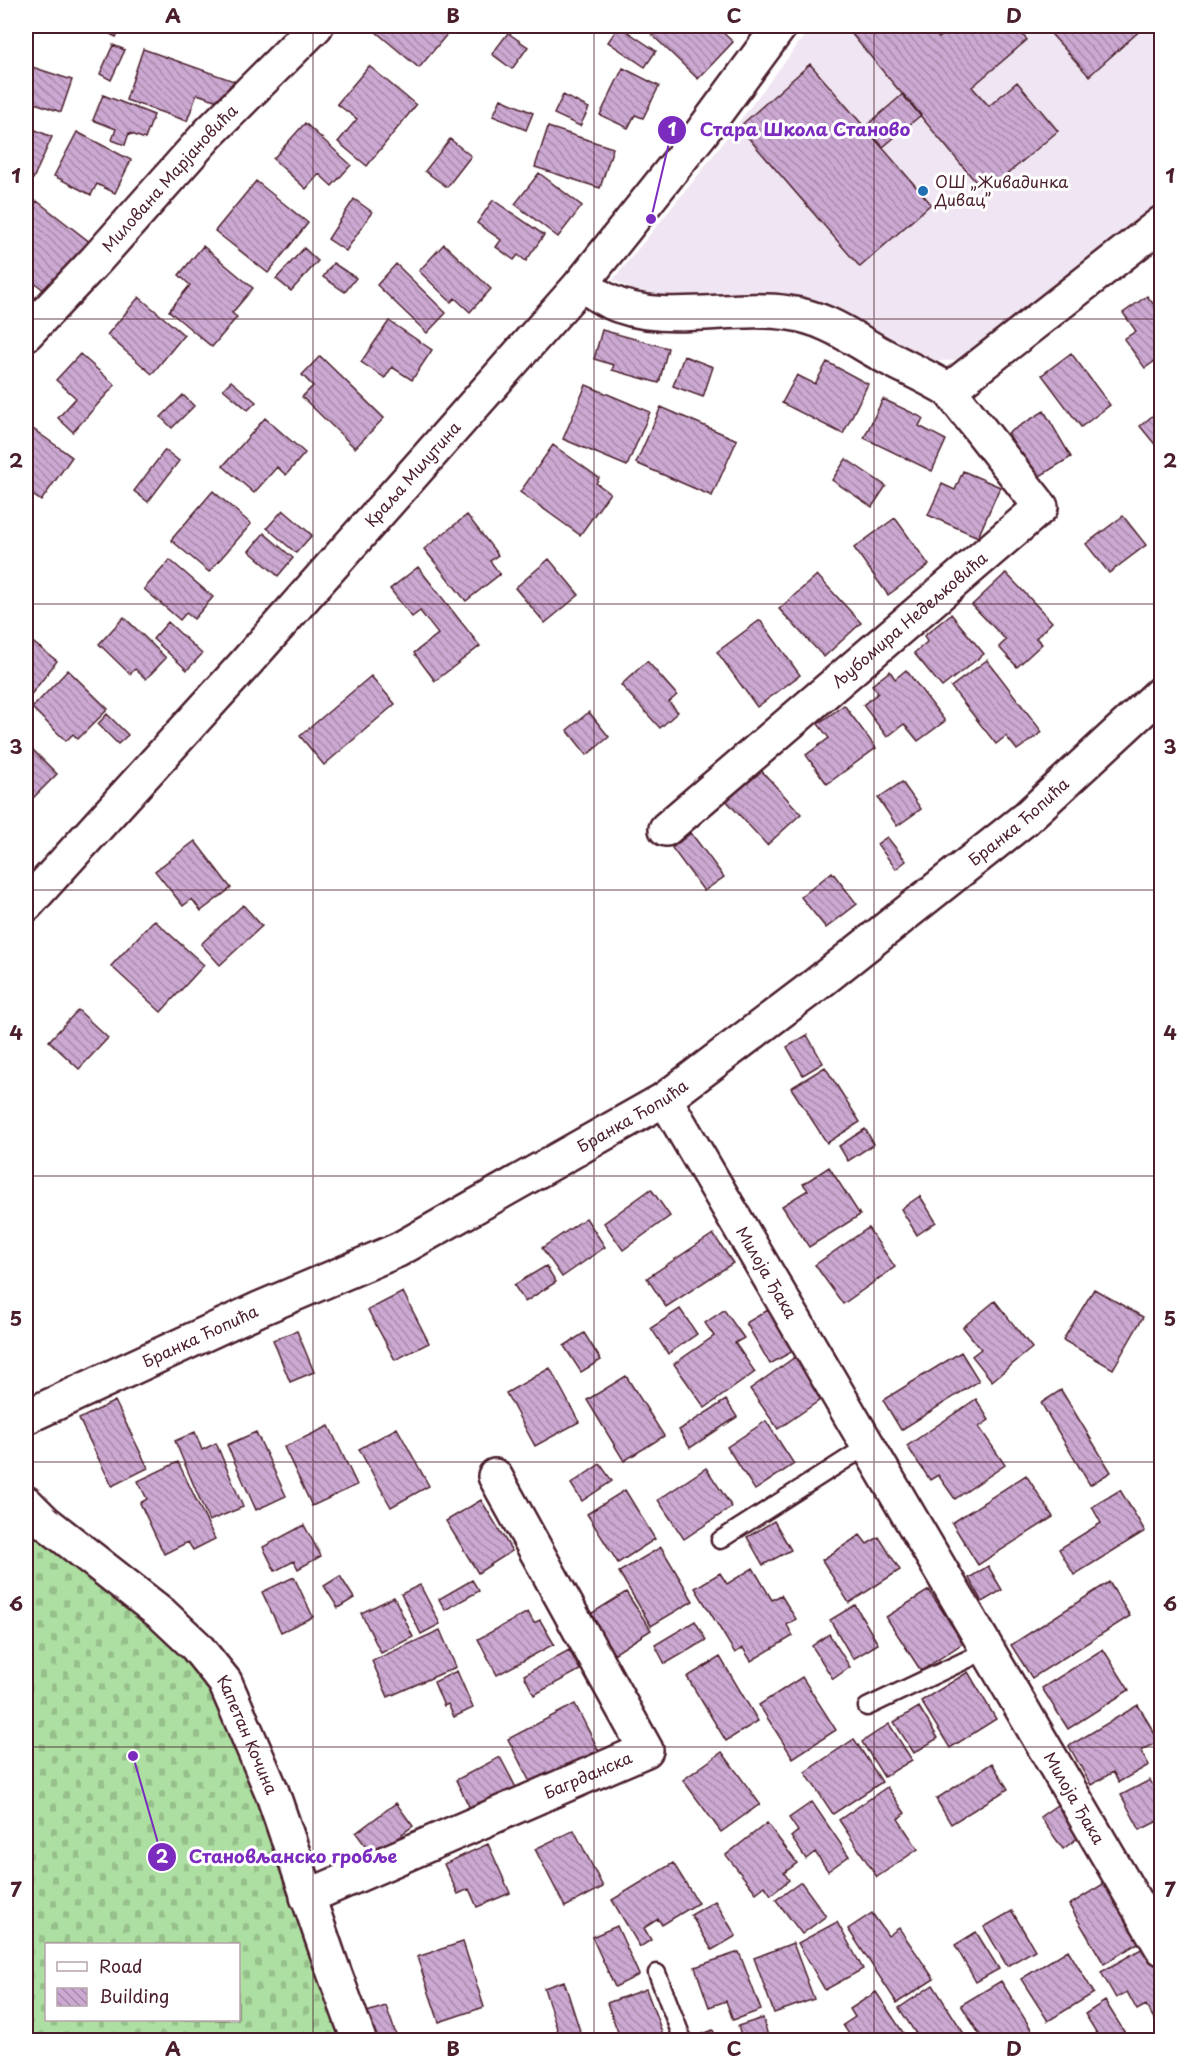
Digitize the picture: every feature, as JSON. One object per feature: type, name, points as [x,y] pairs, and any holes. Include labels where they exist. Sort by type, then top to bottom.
[{"type":"street","name":"Милована Марјановића","points":[[26,334],[96,260],[208,134],[316,26]]},
{"type":"street","name":"Краља Милутина","points":[[26,904],[244,665],[581,284],[709,124],[780,26]]},
{"type":"street","points":[[949,390],[1161,223]]},
{"type":"street","name":"Љубомира Недељковића","points":[[581,284],[608,301],[639,310],[677,314],[787,312],[826,321],[886,358],[930,378],[949,390],[1041,507],[666,829]]},
{"type":"street","name":"Бранка Ћопића","points":[[26,1417],[259,1309],[398,1250],[665,1099],[817,984],[1025,819],[1161,692]]},
{"type":"street","name":"Милоја Ђака","points":[[665,1099],[1161,1948]]},
{"type":"street","name":"Багрданска","points":[[307,1896],[646,1750],[495,1476]]},
{"type":"street","name":"Капетан Кочина","points":[[26,1503],[45,1522],[162,1614],[196,1646],[225,1682],[272,1792],[359,2040]]},
{"type":"lane","points":[[720,1540],[867,1446]]},
{"type":"lane","points":[[867,1707],[987,1650]]},
{"type":"lane","points":[[657,1973],[683,2040]]},
{"type":"shaded area","name":"ОШ „Живадинка Дивац”","points":[[812,26],[1161,26],[1161,208],[962,360],[939,361],[902,348],[681,297],[643,295],[613,280],[699,174]]},
{"type":"green space","points":[[26,1530],[166,1633],[211,1688],[270,1825],[351,2040],[26,2040]]},
{"type":"building","points":[[94,26],[122,26],[116,37]]},
{"type":"building","points":[[369,26],[452,26],[453,27],[419,68]]},
{"type":"building","points":[[619,26],[656,51],[645,67],[608,42]]},
{"type":"building","points":[[643,26],[716,26],[733,42],[698,79]]},
{"type":"building","points":[[845,26],[928,26],[939,38],[954,26],[1015,26],[1027,40],[972,87],[989,106],[1017,82],[1058,131],[985,193]]},
{"type":"building","points":[[1044,26],[1145,26],[1089,76]]},
{"type":"building","points":[[508,33],[528,47],[512,69],[492,54]]},
{"type":"building","points":[[113,45],[125,50],[111,80],[100,74]]},
{"type":"building","points":[[143,49],[234,81],[218,101],[197,94],[187,121],[126,100]]},
{"type":"building","points":[[810,64],[931,204],[860,267],[739,127]]},
{"type":"building","points":[[26,65],[72,80],[61,112],[26,100]]},
{"type":"building","points":[[369,66],[416,105],[367,166],[338,142],[357,119],[337,104]]},
{"type":"building","points":[[623,68],[659,86],[643,118],[635,115],[628,128],[600,115]]},
{"type":"building","points":[[903,94],[921,115],[883,147],[865,127]]},
{"type":"building","points":[[103,95],[154,115],[145,139],[129,133],[125,145],[112,140],[116,129],[93,120]]},
{"type":"building","points":[[563,95],[589,108],[580,126],[554,114]]},
{"type":"building","points":[[501,99],[533,113],[526,130],[493,116]]},
{"type":"building","points":[[305,123],[351,165],[332,186],[319,174],[306,189],[273,159]]},
{"type":"building","points":[[26,126],[52,137],[33,179],[26,176]]},
{"type":"building","points":[[548,127],[613,148],[600,188],[535,167]]},
{"type":"building","points":[[77,132],[131,160],[115,193],[97,184],[91,195],[54,176]]},
{"type":"building","points":[[450,139],[471,156],[447,187],[425,171]]},
{"type":"building","points":[[539,173],[582,206],[558,237],[515,204]]},
{"type":"building","points":[[256,181],[308,223],[268,273],[215,231]]},
{"type":"building","points":[[354,199],[372,212],[346,251],[328,239]]},
{"type":"building","points":[[493,200],[544,235],[526,261],[518,255],[514,260],[496,247],[501,240],[477,223]]},
{"type":"building","points":[[37,201],[91,243],[50,295],[26,276],[26,215]]},
{"type":"building","points":[[444,244],[491,289],[470,312],[455,298],[451,302],[419,271]]},
{"type":"building","points":[[203,246],[253,288],[232,313],[237,317],[212,347],[169,311],[190,285],[179,275]]},
{"type":"building","points":[[304,248],[318,261],[291,291],[276,279]]},
{"type":"building","points":[[333,263],[356,278],[345,292],[323,277]]},
{"type":"building","points":[[396,264],[446,313],[427,333],[377,285]]},
{"type":"building","points":[[1147,296],[1162,315],[1162,356],[1145,368],[1124,339],[1136,331],[1123,313]]},
{"type":"building","points":[[139,297],[184,335],[152,374],[107,335]]},
{"type":"building","points":[[389,321],[432,350],[412,380],[392,367],[385,378],[361,362]]},
{"type":"building","points":[[602,330],[668,348],[659,383],[612,370],[614,365],[594,359]]},
{"type":"building","points":[[1071,353],[1110,405],[1081,427],[1042,375]]},
{"type":"building","points":[[80,354],[115,385],[73,432],[58,418],[76,398],[56,380]]},
{"type":"building","points":[[320,356],[384,418],[355,448],[302,397],[313,386],[302,375]]},
{"type":"building","points":[[684,356],[713,367],[703,397],[673,386]]},
{"type":"building","points":[[827,362],[868,384],[843,434],[782,403],[797,375],[815,384]]},
{"type":"building","points":[[231,381],[256,402],[248,410],[223,389]]},
{"type":"building","points":[[586,385],[650,412],[627,466],[563,439]]},
{"type":"building","points":[[183,395],[194,406],[172,428],[161,417]]},
{"type":"building","points":[[883,399],[923,418],[919,426],[946,440],[932,471],[864,438]]},
{"type":"building","points":[[661,407],[737,440],[712,496],[636,463]]},
{"type":"building","points":[[1162,408],[1162,453],[1140,426]]},
{"type":"building","points":[[1044,411],[1071,457],[1035,479],[1008,433]]},
{"type":"building","points":[[265,418],[305,453],[286,475],[277,467],[254,493],[223,466]]},
{"type":"building","points":[[26,424],[72,457],[41,501],[26,490]]},
{"type":"building","points":[[553,445],[599,478],[596,483],[610,493],[580,535],[520,492]]},
{"type":"building","points":[[165,450],[179,461],[148,502],[134,491]]},
{"type":"building","points":[[846,459],[886,486],[872,507],[832,480]]},
{"type":"building","points":[[963,471],[1000,487],[978,537],[928,515],[942,484],[955,490]]},
{"type":"building","points":[[213,491],[251,524],[209,572],[171,540]]},
{"type":"building","points":[[283,510],[312,535],[296,553],[267,528]]},
{"type":"building","points":[[467,515],[498,555],[490,561],[500,574],[466,601],[424,549]]},
{"type":"building","points":[[1123,516],[1146,545],[1109,573],[1086,544]]},
{"type":"building","points":[[895,518],[929,565],[888,595],[854,548]]},
{"type":"building","points":[[264,533],[293,558],[278,576],[249,551]]},
{"type":"building","points":[[549,559],[579,595],[545,623],[515,588]]},
{"type":"building","points":[[170,560],[213,597],[194,619],[186,613],[180,620],[144,589]]},
{"type":"building","points":[[418,567],[480,646],[435,681],[414,653],[438,634],[420,611],[412,617],[390,589]]},
{"type":"building","points":[[1006,573],[1052,622],[1036,638],[1042,644],[1017,667],[999,647],[1006,640],[972,605]]},
{"type":"building","points":[[817,575],[861,623],[824,657],[779,609]]},
{"type":"building","points":[[951,614],[984,654],[942,687],[914,653],[927,642],[924,636]]},
{"type":"building","points":[[124,617],[166,658],[146,679],[135,669],[130,674],[99,644]]},
{"type":"building","points":[[760,620],[800,675],[757,707],[717,652]]},
{"type":"building","points":[[168,622],[202,654],[187,670],[153,639]]},
{"type":"building","points":[[26,637],[57,661],[26,701]]},
{"type":"building","points":[[987,660],[1042,732],[1017,750],[1006,736],[996,744],[951,687]]},
{"type":"building","points":[[647,661],[677,695],[669,702],[678,712],[660,728],[621,685]]},
{"type":"building","points":[[68,670],[108,709],[78,739],[73,734],[66,741],[32,708]]},
{"type":"building","points":[[906,670],[945,721],[918,741],[904,724],[887,737],[863,705],[878,693],[872,685],[890,671],[895,679]]},
{"type":"building","points":[[371,676],[395,704],[324,765],[300,736]]},
{"type":"building","points":[[844,705],[876,748],[827,784],[806,755],[829,738],[818,724]]},
{"type":"building","points":[[589,712],[609,737],[587,755],[567,730]]},
{"type":"building","points":[[107,714],[128,735],[118,744],[98,724]]},
{"type":"building","points":[[26,743],[57,774],[27,804],[26,802]]},
{"type":"building","points":[[757,766],[801,814],[767,845],[723,797]]},
{"type":"building","points":[[902,782],[921,809],[897,826],[878,798]]},
{"type":"building","points":[[691,833],[724,877],[704,891],[672,848]]},
{"type":"building","points":[[887,837],[906,861],[896,869],[877,844]]},
{"type":"building","points":[[195,841],[231,888],[201,911],[192,899],[183,906],[155,871]]},
{"type":"building","points":[[832,872],[857,904],[826,928],[801,897]]},
{"type":"building","points":[[243,905],[262,926],[220,965],[201,944]]},
{"type":"building","points":[[154,920],[204,965],[161,1012],[111,966]]},
{"type":"building","points":[[78,1010],[108,1038],[79,1069],[49,1041]]},
{"type":"building","points":[[807,1035],[823,1063],[803,1075],[787,1047]]},
{"type":"building","points":[[825,1067],[860,1122],[827,1143],[791,1088]]},
{"type":"building","points":[[865,1129],[874,1144],[848,1161],[839,1146]]},
{"type":"building","points":[[829,1167],[860,1215],[809,1247],[782,1206],[808,1190],[803,1184]]},
{"type":"building","points":[[651,1189],[670,1216],[623,1250],[604,1223]]},
{"type":"building","points":[[920,1196],[936,1222],[917,1235],[901,1209]]},
{"type":"building","points":[[586,1218],[605,1247],[562,1277],[542,1248]]},
{"type":"building","points":[[868,1228],[895,1267],[843,1304],[815,1265]]},
{"type":"building","points":[[713,1234],[733,1263],[666,1307],[647,1278]]},
{"type":"building","points":[[546,1266],[556,1282],[525,1302],[514,1285]]},
{"type":"building","points":[[1094,1289],[1143,1317],[1113,1369],[1063,1340]]},
{"type":"building","points":[[403,1292],[429,1343],[395,1360],[368,1310]]},
{"type":"building","points":[[995,1301],[1032,1348],[992,1381],[972,1356],[981,1349],[963,1327]]},
{"type":"building","points":[[680,1309],[697,1334],[668,1354],[651,1328]]},
{"type":"building","points":[[724,1310],[744,1338],[735,1343],[755,1372],[705,1408],[674,1364],[714,1336],[705,1323]]},
{"type":"building","points":[[768,1310],[793,1351],[770,1364],[746,1323]]},
{"type":"building","points":[[297,1331],[314,1372],[290,1382],[273,1340]]},
{"type":"building","points":[[584,1333],[601,1360],[581,1372],[564,1346]]},
{"type":"building","points":[[961,1352],[979,1381],[901,1430],[883,1400]]},
{"type":"building","points":[[795,1357],[823,1398],[778,1429],[750,1389]]},
{"type":"building","points":[[550,1368],[579,1422],[535,1446],[506,1393]]},
{"type":"building","points":[[626,1376],[664,1436],[624,1461],[587,1400]]},
{"type":"building","points":[[1061,1390],[1111,1472],[1090,1485],[1041,1403]]},
{"type":"building","points":[[976,1399],[989,1420],[979,1427],[1005,1465],[955,1499],[938,1475],[930,1480],[907,1446]]},
{"type":"building","points":[[726,1400],[737,1417],[690,1448],[679,1430]]},
{"type":"building","points":[[115,1401],[148,1468],[112,1486],[79,1419]]},
{"type":"building","points":[[766,1421],[794,1464],[755,1490],[727,1447]]},
{"type":"building","points":[[329,1426],[357,1485],[312,1506],[284,1447]]},
{"type":"building","points":[[397,1428],[429,1486],[391,1507],[359,1449]]},
{"type":"building","points":[[195,1432],[202,1450],[216,1443],[243,1507],[209,1521],[175,1441]]},
{"type":"building","points":[[256,1432],[286,1496],[256,1510],[227,1445]]},
{"type":"building","points":[[178,1462],[215,1539],[193,1550],[188,1542],[164,1554],[140,1503],[147,1499],[138,1481]]},
{"type":"building","points":[[600,1464],[612,1481],[582,1501],[571,1484]]},
{"type":"building","points":[[706,1468],[732,1507],[684,1539],[658,1500]]},
{"type":"building","points":[[1026,1475],[1053,1517],[978,1565],[952,1523]]},
{"type":"building","points":[[625,1490],[655,1539],[618,1563],[587,1514]]},
{"type":"building","points":[[1120,1490],[1145,1531],[1074,1575],[1059,1549],[1101,1523],[1092,1507]]},
{"type":"building","points":[[481,1500],[512,1551],[478,1573],[446,1521]]},
{"type":"building","points":[[774,1521],[791,1550],[763,1565],[747,1537]]},
{"type":"building","points":[[304,1525],[321,1556],[298,1569],[294,1561],[275,1571],[263,1547]]},
{"type":"building","points":[[860,1535],[867,1544],[879,1537],[900,1570],[849,1603],[822,1560]]},
{"type":"building","points":[[661,1547],[693,1601],[651,1626],[619,1572]]},
{"type":"building","points":[[988,1566],[1002,1590],[982,1602],[969,1578]]},
{"type":"building","points":[[753,1568],[772,1600],[781,1595],[796,1619],[787,1625],[793,1636],[751,1661],[743,1648],[735,1653],[695,1588],[720,1573],[727,1584]]},
{"type":"building","points":[[340,1576],[354,1598],[338,1608],[324,1586]]},
{"type":"building","points":[[294,1577],[313,1617],[281,1632],[262,1592]]},
{"type":"building","points":[[472,1580],[479,1591],[445,1610],[439,1599]]},
{"type":"building","points":[[1109,1582],[1130,1616],[1032,1678],[1011,1645]]},
{"type":"building","points":[[420,1585],[440,1624],[421,1634],[401,1594]]},
{"type":"building","points":[[929,1590],[963,1643],[921,1671],[886,1617]]},
{"type":"building","points":[[626,1592],[651,1630],[614,1654],[589,1615]]},
{"type":"building","points":[[394,1597],[413,1637],[381,1653],[361,1613]]},
{"type":"building","points":[[855,1605],[878,1644],[853,1659],[830,1620]]},
{"type":"building","points":[[528,1612],[534,1623],[540,1620],[554,1644],[497,1675],[478,1639]]},
{"type":"building","points":[[695,1621],[706,1640],[665,1664],[655,1645]]},
{"type":"building","points":[[440,1630],[456,1667],[388,1697],[372,1661]]},
{"type":"building","points":[[829,1634],[850,1667],[833,1679],[812,1646]]},
{"type":"building","points":[[1103,1649],[1129,1690],[1068,1729],[1042,1688]]},
{"type":"building","points":[[569,1650],[580,1670],[534,1695],[524,1675]]},
{"type":"building","points":[[720,1657],[758,1721],[726,1741],[687,1677]]},
{"type":"building","points":[[457,1671],[473,1708],[454,1717],[448,1704],[444,1706],[434,1682]]},
{"type":"building","points":[[968,1672],[996,1719],[950,1748],[921,1701]]},
{"type":"building","points":[[802,1677],[836,1730],[793,1758],[759,1705]]},
{"type":"building","points":[[575,1704],[602,1757],[535,1792],[508,1739]]},
{"type":"building","points":[[1138,1705],[1159,1741],[1141,1751],[1149,1765],[1119,1782],[1113,1772],[1091,1785],[1069,1746]]},
{"type":"building","points":[[919,1707],[938,1738],[914,1753],[894,1722]]},
{"type":"building","points":[[889,1724],[912,1760],[884,1777],[862,1742]]},
{"type":"building","points":[[854,1739],[882,1782],[833,1814],[805,1772]]},
{"type":"building","points":[[722,1752],[760,1804],[721,1832],[683,1780]]},
{"type":"building","points":[[500,1757],[521,1797],[472,1812],[456,1780]]},
{"type":"building","points":[[992,1763],[1008,1789],[951,1824],[936,1799]]},
{"type":"building","points":[[1150,1780],[1162,1802],[1162,1819],[1140,1830],[1121,1795]]},
{"type":"building","points":[[887,1787],[905,1813],[898,1819],[918,1849],[877,1877],[839,1820]]},
{"type":"building","points":[[812,1802],[849,1856],[828,1871],[815,1852],[806,1859],[791,1837],[798,1831],[789,1818]]},
{"type":"building","points":[[396,1803],[413,1826],[402,1834],[405,1839],[373,1856],[356,1833]]},
{"type":"building","points":[[1057,1805],[1079,1837],[1063,1849],[1040,1817]]},
{"type":"building","points":[[767,1823],[797,1863],[784,1873],[789,1880],[771,1895],[765,1886],[756,1893],[726,1855]]},
{"type":"building","points":[[574,1830],[603,1887],[565,1907],[535,1849]]},
{"type":"building","points":[[488,1844],[510,1893],[477,1907],[469,1889],[458,1894],[444,1864]]},
{"type":"building","points":[[673,1863],[698,1903],[662,1925],[658,1919],[644,1928],[651,1940],[640,1947],[612,1900]]},
{"type":"building","points":[[1108,1881],[1143,1940],[1104,1964],[1069,1905]]},
{"type":"building","points":[[801,1882],[826,1916],[802,1934],[776,1900]]},
{"type":"building","points":[[715,1901],[736,1936],[712,1950],[691,1915]]},
{"type":"building","points":[[1012,1911],[1035,1950],[1007,1966],[984,1927]]},
{"type":"building","points":[[872,1913],[888,1936],[899,1928],[934,1979],[897,2003],[848,1929]]},
{"type":"building","points":[[837,1922],[863,1969],[825,1990],[798,1943]]},
{"type":"building","points":[[617,1926],[639,1975],[615,1987],[592,1937]]},
{"type":"building","points":[[976,1932],[999,1969],[976,1982],[955,1945]]},
{"type":"building","points":[[463,1942],[484,2007],[439,2022],[417,1957]]},
{"type":"building","points":[[793,1943],[814,1999],[774,2013],[754,1958]]},
{"type":"building","points":[[1150,1944],[1162,1963],[1162,2032],[1146,2005],[1137,2010],[1127,1992],[1116,1998],[1101,1972]]},
{"type":"building","points":[[1068,1950],[1094,1993],[1048,2021],[1021,1979]]},
{"type":"building","points":[[739,1952],[761,2010],[733,2020],[726,2001],[709,2007],[695,1967]]},
{"type":"building","points":[[564,1981],[580,2031],[560,2038],[544,1988]]},
{"type":"building","points":[[1001,1981],[1038,2040],[983,2040],[961,2005]]},
{"type":"building","points":[[933,1985],[968,2040],[920,2040],[899,2008]]},
{"type":"building","points":[[646,1989],[665,2040],[621,2040],[607,2003]]},
{"type":"building","points":[[876,1992],[908,2040],[853,2040],[843,2025],[855,2017],[850,2009]]},
{"type":"building","points":[[1105,2001],[1125,2033],[1114,2040],[1101,2040],[1085,2014]]},
{"type":"building","points":[[386,2006],[398,2040],[377,2040],[367,2012]]},
{"type":"building","points":[[763,2018],[769,2040],[739,2040],[742,2039],[738,2026]]},
{"type":"building","points":[[713,2030],[717,2040],[696,2040],[695,2037]]},
{"type":"place","name":"ОШ „Живадинка Дивац”","points":[[923,191]]},
{"type":"place","name":"Стара Школа Станово","points":[[651,219]]},
{"type":"place","name":"Становљанско гробље","points":[[133,1756]]}]
